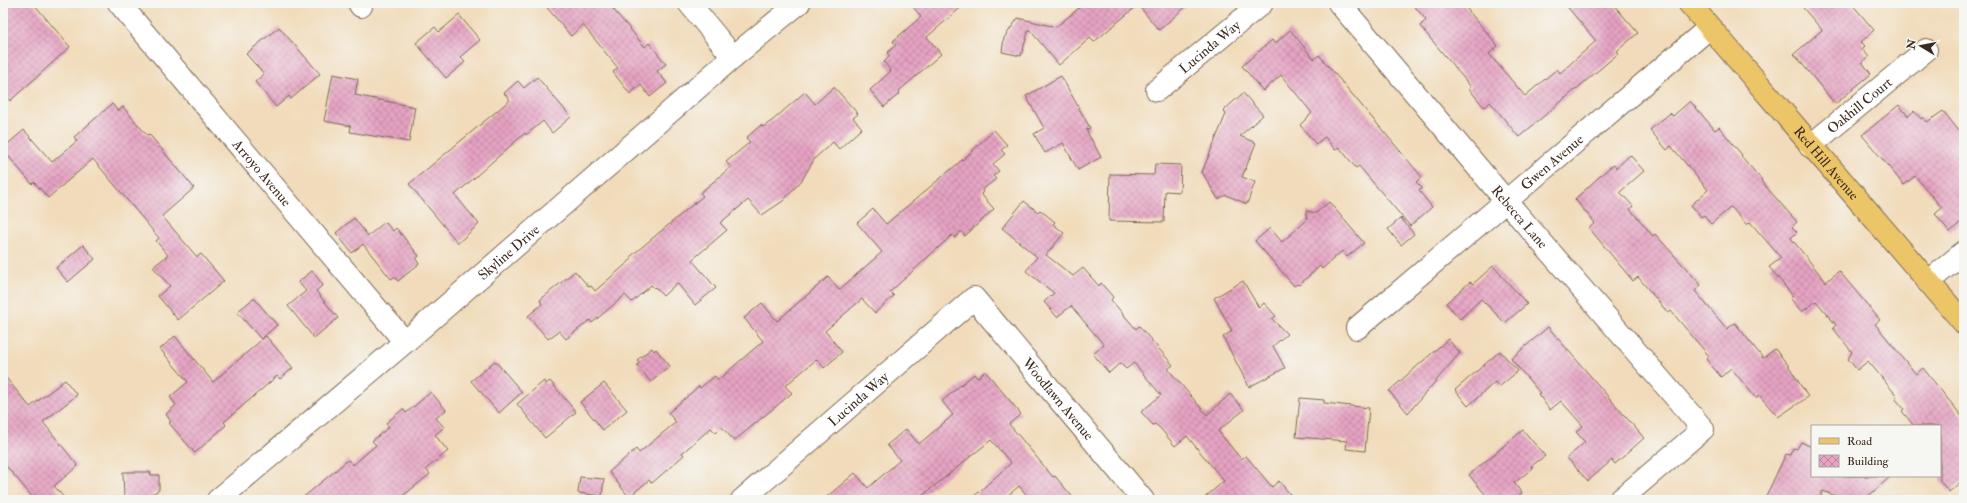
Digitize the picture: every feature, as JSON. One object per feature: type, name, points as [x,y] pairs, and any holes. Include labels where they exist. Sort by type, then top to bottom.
[{"type":"main road","name":"Red Hill Avenue","points":[[1689,3],[1810,146],[1964,323]]},
{"type":"street","name":"Arroyo Avenue","points":[[119,3],[405,342]]},
{"type":"street","points":[[689,3],[733,57]]},
{"type":"street","name":"Skyline Drive","points":[[218,500],[405,342],[733,57],[799,3]]},
{"type":"street","name":"Lucinda Way","points":[[1157,90],[1262,3]]},
{"type":"street","name":"Rebecca Lane","points":[[1339,3],[1506,201],[1703,429],[1620,500]]},
{"type":"street","name":"Gwen Avenue","points":[[1357,328],[1709,28]]},
{"type":"street","name":"Oakhill Court","points":[[1810,146],[1926,50]]},
{"type":"street","points":[[1928,282],[1964,252]]},
{"type":"street","name":"Lucinda Way","points":[[742,500],[974,298]]},
{"type":"street","name":"Woodlawn Avenue","points":[[974,298],[1143,500]]},
{"type":"building","points":[[3,3],[33,3],[70,47],[10,101],[3,93]]},
{"type":"building","points":[[543,3],[608,3],[645,47],[649,43],[666,64],[657,71],[667,83],[650,97],[641,85],[630,94],[613,72],[618,68],[583,25],[571,36]]},
{"type":"building","points":[[910,3],[966,3],[927,37],[941,54],[899,91],[900,93],[884,107],[870,90],[891,71],[884,62],[890,56],[887,53],[896,45],[893,41],[921,17]]},
{"type":"building","points":[[1085,3],[1190,3],[1159,30],[1138,5],[1094,42],[1090,38],[1059,65],[1029,29],[1021,56],[1002,52],[1004,38],[1018,18],[1056,27]]},
{"type":"building","points":[[1412,3],[1462,3],[1498,46],[1489,54],[1525,96],[1557,69],[1560,73],[1596,41],[1564,3],[1612,3],[1638,33],[1617,51],[1619,53],[1519,137],[1490,102],[1484,107],[1469,89],[1471,87],[1420,26],[1426,20]]},
{"type":"building","points":[[1799,3],[1851,3],[1874,30],[1861,42],[1865,46],[1862,49],[1869,57],[1862,62],[1871,74],[1835,104],[1794,54],[1822,30]]},
{"type":"building","points":[[459,15],[480,40],[460,57],[465,62],[446,78],[416,43],[435,27],[439,32]]},
{"type":"building","points":[[279,27],[320,74],[291,99],[289,96],[276,107],[255,82],[264,74],[246,54]]},
{"type":"building","points":[[1290,30],[1314,59],[1319,55],[1422,177],[1416,182],[1422,188],[1419,191],[1432,207],[1410,226],[1359,166],[1356,168],[1339,147],[1335,150],[1325,137],[1316,144],[1300,125],[1312,113],[1281,75],[1263,91],[1242,66],[1272,40],[1275,44]]},
{"type":"building","points":[[333,74],[358,79],[355,95],[415,107],[409,142],[350,132],[351,126],[324,121]]},
{"type":"building","points":[[1061,76],[1090,128],[1086,130],[1101,157],[1078,170],[1063,143],[1045,153],[1034,134],[1044,128],[1026,96]]},
{"type":"building","points":[[537,77],[571,117],[552,133],[543,121],[526,135],[525,133],[455,195],[479,224],[458,243],[409,184],[510,100],[504,93],[518,81],[524,88]]},
{"type":"building","points":[[834,87],[858,114],[853,118],[862,128],[839,149],[833,142],[815,158],[802,180],[783,201],[762,215],[748,200],[720,223],[727,230],[692,260],[716,288],[695,305],[677,283],[663,296],[655,287],[654,288],[651,285],[632,302],[625,295],[592,323],[590,320],[566,339],[559,331],[548,339],[528,316],[542,304],[540,300],[575,271],[589,287],[591,286],[595,291],[632,259],[630,257],[703,196],[700,193],[731,167],[726,162],[750,142],[746,138],[761,125],[763,127],[773,120],[805,92],[815,104]]},
{"type":"building","points":[[1243,93],[1263,115],[1240,136],[1256,143],[1242,177],[1255,182],[1247,204],[1226,195],[1218,199],[1202,172],[1226,114],[1223,111]]},
{"type":"building","points":[[1690,101],[1715,130],[1719,127],[1762,180],[1761,181],[1797,222],[1792,227],[1797,232],[1791,238],[1826,282],[1839,271],[1880,320],[1875,324],[1916,374],[1923,368],[1964,419],[1964,479],[1949,492],[1940,481],[1941,425],[1913,425],[1902,411],[1904,409],[1895,398],[1897,396],[1868,361],[1857,370],[1848,359],[1852,352],[1833,328],[1836,325],[1816,301],[1802,312],[1790,298],[1793,296],[1769,267],[1781,258],[1750,222],[1747,225],[1731,207],[1711,224],[1704,215],[1701,217],[1691,205],[1708,190],[1671,146],[1667,150],[1650,130],[1670,113],[1673,116]]},
{"type":"building","points":[[112,104],[118,111],[123,107],[147,135],[149,134],[194,188],[162,216],[197,257],[201,254],[224,281],[178,320],[158,296],[170,286],[153,267],[168,255],[156,241],[159,238],[93,159],[48,198],[34,182],[32,184],[3,150],[3,148],[24,130],[52,162],[77,141],[74,137]]},
{"type":"building","points":[[1899,105],[1908,116],[1914,111],[1921,119],[1923,117],[1927,122],[1943,111],[1964,137],[1964,219],[1950,232],[1935,214],[1942,208],[1915,176],[1904,185],[1862,135]]},
{"type":"building","points":[[994,130],[1007,145],[1001,150],[1005,154],[993,164],[999,171],[993,176],[996,179],[982,190],[983,192],[981,194],[994,209],[965,236],[961,231],[955,238],[952,235],[890,292],[894,296],[875,313],[862,299],[825,331],[842,352],[824,368],[817,359],[785,386],[792,393],[734,441],[722,427],[716,433],[711,428],[682,453],[684,455],[652,483],[649,480],[629,497],[609,472],[636,449],[639,453],[676,422],[668,413],[699,386],[700,388],[715,376],[718,380],[763,341],[744,318],[762,303],[777,321],[828,277],[839,290],[882,252],[857,223],[873,209],[886,224],[968,155]]},
{"type":"building","points":[[1630,155],[1644,171],[1620,192],[1633,206],[1630,209],[1653,236],[1655,234],[1701,285],[1695,291],[1727,329],[1735,323],[1763,358],[1775,349],[1788,365],[1808,397],[1778,417],[1759,395],[1756,398],[1731,368],[1721,377],[1706,359],[1709,356],[1671,311],[1668,313],[1638,277],[1633,281],[1589,228],[1595,223],[1575,199],[1610,167],[1614,165],[1616,168]]},
{"type":"building","points":[[1155,164],[1181,165],[1180,192],[1165,191],[1164,222],[1109,221],[1110,174],[1154,175]]},
{"type":"building","points":[[1024,201],[1038,212],[1040,210],[1055,222],[1053,224],[1064,233],[1046,255],[1073,276],[1083,268],[1099,286],[1101,283],[1113,297],[1111,300],[1136,329],[1139,326],[1173,365],[1168,369],[1207,415],[1230,394],[1244,410],[1218,431],[1241,459],[1246,456],[1272,487],[1279,481],[1295,500],[1202,500],[1224,481],[1187,436],[1175,446],[1160,428],[1155,424],[1153,425],[1141,412],[1161,395],[1134,363],[1126,369],[1120,363],[1109,373],[1093,354],[1104,345],[1071,306],[1057,317],[1044,302],[1054,293],[1026,271],[1037,257],[1002,228]]},
{"type":"building","points":[[1329,202],[1364,243],[1347,257],[1342,251],[1322,269],[1320,266],[1299,285],[1297,284],[1294,286],[1255,241],[1270,228],[1282,242],[1306,221],[1307,211],[1316,213]]},
{"type":"building","points":[[354,218],[368,236],[385,222],[393,231],[396,228],[419,256],[416,259],[419,264],[398,281],[394,277],[391,279],[363,244],[352,253],[336,233]]},
{"type":"building","points":[[1401,218],[1414,234],[1401,245],[1388,229]]},
{"type":"building","points":[[83,245],[95,259],[68,282],[56,268]]},
{"type":"building","points":[[1493,266],[1527,304],[1505,323],[1481,299],[1460,319],[1446,303],[1470,282],[1473,284]]},
{"type":"building","points":[[312,271],[323,285],[316,291],[338,318],[314,338],[288,306],[306,291],[298,282]]},
{"type":"building","points":[[1243,281],[1259,308],[1264,303],[1276,316],[1272,319],[1287,334],[1273,346],[1285,368],[1249,387],[1223,337],[1232,331],[1214,298]]},
{"type":"building","points":[[254,298],[277,325],[261,339],[237,312]]},
{"type":"building","points":[[1548,327],[1644,438],[1615,464],[1612,460],[1588,481],[1567,458],[1585,442],[1576,432],[1583,426],[1561,401],[1550,410],[1538,394],[1540,393],[1511,359]]},
{"type":"building","points":[[175,336],[213,382],[266,336],[293,368],[280,379],[277,376],[224,422],[226,425],[195,453],[169,423],[171,422],[166,414],[176,405],[170,397],[188,382],[160,349]]},
{"type":"building","points":[[1448,339],[1460,353],[1408,413],[1389,391]]},
{"type":"building","points":[[652,348],[654,351],[656,349],[670,366],[651,382],[637,365],[640,362],[637,360]]},
{"type":"building","points":[[1500,351],[1518,371],[1499,387],[1495,382],[1468,406],[1455,390]]},
{"type":"building","points":[[495,361],[522,392],[499,413],[471,381]]},
{"type":"building","points":[[985,371],[1021,414],[1009,424],[1053,477],[1055,476],[1075,500],[1031,500],[1019,486],[1003,500],[970,500],[1011,463],[991,440],[917,500],[823,500],[855,473],[868,488],[900,460],[887,445],[906,429],[919,444],[953,415],[942,401],[974,374],[977,378]]},
{"type":"building","points":[[3,374],[30,407],[65,380],[77,395],[43,422],[78,466],[54,486],[66,500],[35,500],[3,462]]},
{"type":"building","points":[[544,381],[546,384],[550,381],[576,412],[545,438],[517,404]]},
{"type":"building","points":[[604,383],[627,410],[603,430],[580,402]]},
{"type":"building","points":[[431,392],[446,410],[436,418],[444,427],[435,435],[448,451],[426,469],[430,474],[398,500],[300,500],[348,460],[353,465],[376,445],[372,441],[389,427],[386,423],[403,409],[406,413]]},
{"type":"building","points":[[1300,398],[1324,400],[1324,403],[1369,408],[1365,451],[1346,449],[1347,441],[1296,437]]},
{"type":"building","points":[[1523,430],[1545,456],[1531,466],[1533,468],[1514,483],[1522,493],[1514,500],[1490,500],[1469,475]]},
{"type":"building","points":[[1801,442],[1811,447],[1811,477],[1890,477],[1864,500],[1845,500],[1823,491],[1819,500],[1764,500],[1786,454],[1790,455],[1793,448],[1797,449]]},
{"type":"building","points":[[123,472],[150,472],[151,475],[159,475],[159,490],[152,494],[152,500],[124,500]]},
{"type":"building","points":[[580,477],[604,479],[602,496],[578,493]]}]
